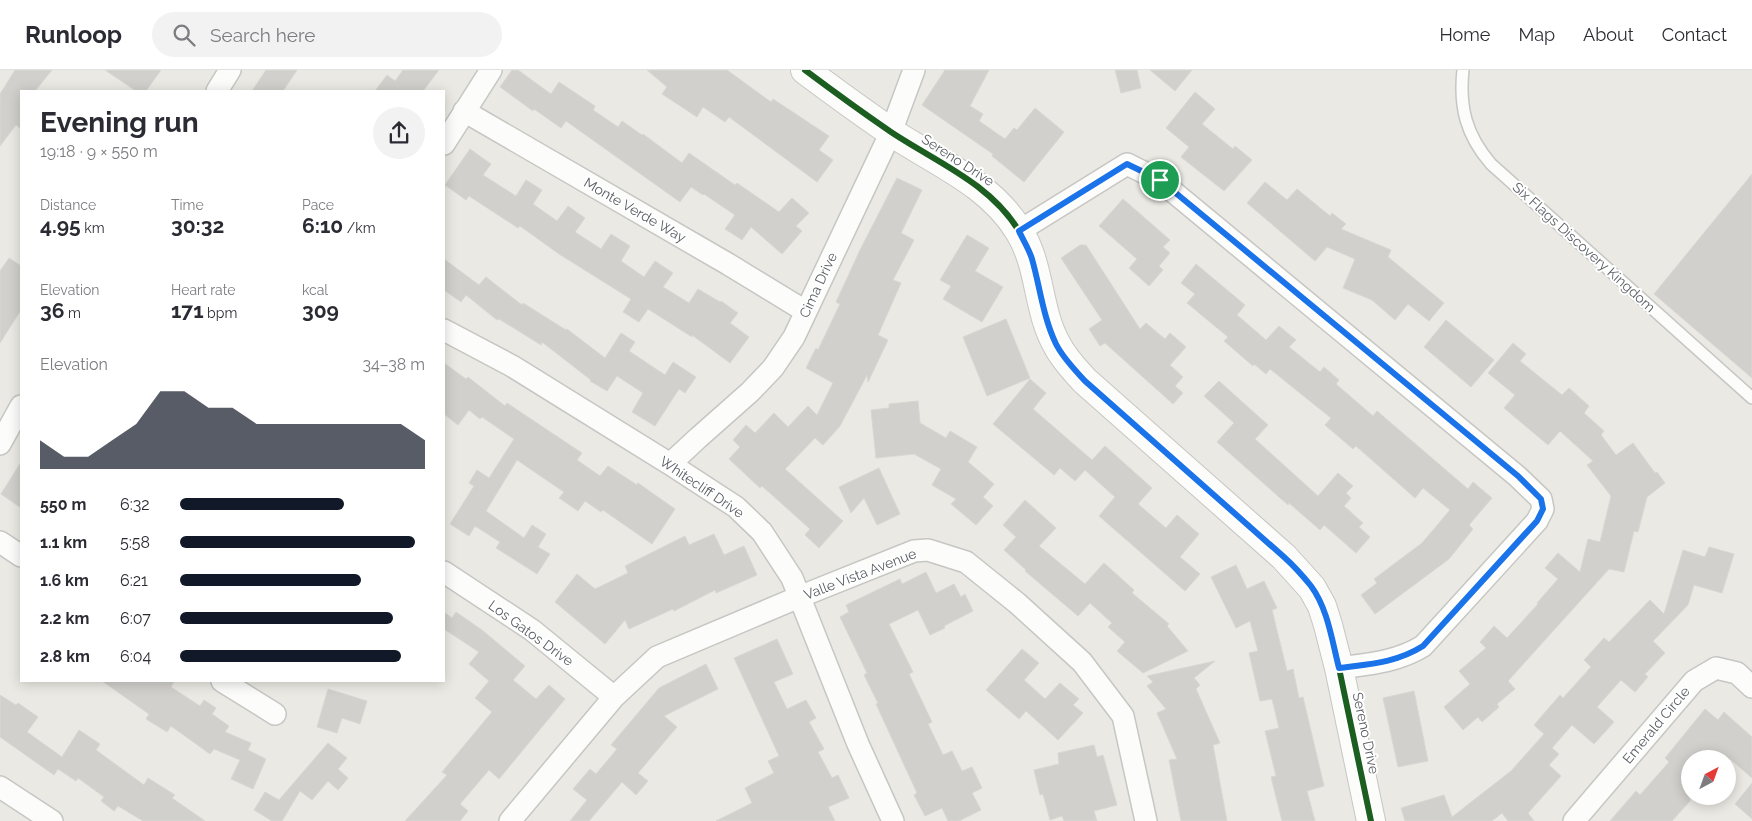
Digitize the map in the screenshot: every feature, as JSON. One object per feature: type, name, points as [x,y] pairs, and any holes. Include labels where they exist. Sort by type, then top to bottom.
[{"type":"street","points":[[218,90],[230,70]]},
{"type":"street","points":[[445,142],[491,70]]},
{"type":"street","name":"Sereno Drive","points":[[805,70],[891,132],[978,186],[998,204],[1019,231],[1032,257],[1048,325],[1057,346],[1070,364],[1085,381],[1284,557],[1312,588],[1322,606],[1339,668],[1372,821]]},
{"type":"street","name":"Cima Drive","points":[[670,464],[750,392],[773,368],[794,337],[891,132],[914,70]]},
{"type":"street","name":"Monte Verde Way","points":[[464,112],[728,264],[805,311]]},
{"type":"street","points":[[1019,231],[1127,164],[1160,180],[1518,476],[1541,499],[1543,509],[1537,521],[1423,646],[1408,655],[1392,660],[1339,668]]},
{"type":"street","name":"Whitecliff Drive","points":[[445,331],[512,366],[670,464],[736,507],[762,532],[792,578],[858,744],[892,821]]},
{"type":"street","points":[[0,444],[20,408]]},
{"type":"street","points":[[0,542],[20,555]]},
{"type":"street","name":"Valle Vista Avenue","points":[[510,821],[614,697],[657,657],[798,597],[914,551],[928,550],[966,562],[1017,603],[1082,662],[1123,716],[1146,821]]},
{"type":"street","name":"Los Gatos Drive","points":[[445,573],[532,630],[614,697]]},
{"type":"street","name":"Emerald Circle","points":[[1574,821],[1694,681],[1716,668],[1737,673],[1752,687]]},
{"type":"street","points":[[224,682],[275,714]]},
{"type":"street","points":[[0,788],[52,821]]},
{"type":"lane","name":"Six Flags Discovery Kingdom","points":[[1463,70],[1462,101],[1465,119],[1473,137],[1491,164],[1752,398]]},
{"type":"building","points":[[15,70],[52,70],[36,90],[20,90],[20,128],[16,125],[0,146],[0,94]]},
{"type":"building","points":[[105,70],[161,70],[147,90],[135,90]]},
{"type":"building","points":[[266,70],[297,70],[284,90],[253,90]]},
{"type":"building","points":[[403,70],[439,70],[424,90],[376,90],[387,75],[395,81]]},
{"type":"building","points":[[512,70],[518,70],[551,94],[559,82],[595,106],[593,110],[618,127],[622,121],[682,163],[689,153],[735,185],[737,183],[779,212],[792,198],[809,213],[796,226],[802,231],[782,254],[751,227],[742,240],[725,229],[735,215],[704,194],[691,187],[680,202],[566,121],[561,128],[534,109],[533,111],[500,87]]},
{"type":"building","points":[[647,70],[727,70],[771,102],[773,99],[829,136],[819,150],[833,160],[817,182],[729,117],[725,122],[703,107],[697,117],[662,94],[667,87]]},
{"type":"building","points":[[945,70],[989,70],[970,106],[983,114],[979,121],[1005,139],[1014,128],[1017,130],[1035,108],[1064,132],[1024,182],[992,156],[993,154],[922,105]]},
{"type":"building","points":[[1115,70],[1137,70],[1141,88],[1121,93]]},
{"type":"building","points":[[1150,70],[1192,70],[1175,91]]},
{"type":"building","points":[[1195,92],[1215,109],[1202,124],[1233,149],[1235,146],[1252,160],[1224,191],[1181,157],[1189,147],[1166,128]]},
{"type":"building","points":[[470,149],[491,164],[483,175],[516,196],[526,180],[542,190],[533,204],[557,221],[568,206],[585,218],[575,232],[601,249],[611,234],[630,246],[621,261],[644,277],[655,261],[673,273],[663,287],[689,303],[698,289],[721,301],[738,313],[730,323],[749,337],[730,363],[692,335],[692,337],[648,309],[639,322],[623,312],[631,299],[559,254],[520,226],[518,228],[469,196],[466,200],[445,185]]},
{"type":"building","points":[[1752,174],[1752,378],[1654,294]]},
{"type":"building","points":[[897,178],[922,190],[901,233],[914,240],[893,280],[901,283],[878,335],[888,340],[868,382],[867,375],[840,426],[823,445],[815,438],[785,469],[843,521],[819,548],[805,535],[810,529],[762,486],[760,488],[729,459],[740,447],[733,440],[746,425],[755,433],[774,413],[788,427],[808,406],[817,415],[833,383],[806,368],[816,348],[818,350],[840,304],[836,302]]},
{"type":"building","points":[[1265,182],[1287,200],[1297,189],[1330,216],[1332,213],[1346,224],[1341,229],[1391,250],[1388,257],[1444,303],[1429,321],[1408,304],[1395,320],[1372,300],[1343,288],[1355,259],[1327,247],[1315,261],[1247,203]]},
{"type":"building","points":[[1123,199],[1170,240],[1163,247],[1170,253],[1159,266],[1163,270],[1149,286],[1129,268],[1137,259],[1099,226]]},
{"type":"building","points":[[967,235],[989,248],[975,271],[1003,287],[982,322],[943,299],[951,286],[940,280]]},
{"type":"building","points":[[1080,245],[1086,245],[1140,329],[1146,323],[1165,339],[1170,333],[1186,347],[1170,365],[1183,377],[1175,386],[1183,393],[1173,404],[1105,343],[1100,346],[1089,329],[1102,320],[1061,258]]},
{"type":"building","points":[[9,258],[20,265],[20,312],[0,343],[0,271]]},
{"type":"building","points":[[445,260],[479,285],[486,277],[522,305],[523,303],[567,329],[605,358],[621,333],[635,342],[629,351],[665,375],[673,362],[696,377],[685,393],[679,389],[655,426],[632,412],[643,393],[617,376],[607,391],[590,381],[542,342],[541,345],[499,319],[497,320],[466,295],[461,302],[445,291]]},
{"type":"building","points":[[1196,264],[1245,305],[1237,315],[1266,340],[1279,326],[1296,340],[1289,347],[1320,372],[1324,367],[1339,380],[1336,384],[1373,416],[1377,411],[1468,489],[1473,482],[1492,498],[1469,525],[1473,529],[1449,559],[1375,614],[1361,595],[1377,583],[1374,579],[1422,543],[1450,510],[1423,488],[1415,498],[1356,446],[1353,449],[1325,425],[1331,418],[1270,369],[1266,374],[1254,364],[1253,366],[1224,341],[1228,337],[1187,303],[1195,294],[1181,283]]},
{"type":"building","points":[[1006,319],[1030,378],[987,396],[963,337]]},
{"type":"building","points":[[1446,320],[1494,360],[1471,387],[1424,347]]},
{"type":"building","points":[[1513,343],[1526,354],[1520,361],[1562,395],[1569,388],[1589,406],[1584,413],[1604,431],[1601,435],[1616,455],[1633,443],[1655,473],[1657,472],[1665,483],[1647,497],[1638,532],[1634,531],[1624,572],[1609,569],[1508,681],[1515,689],[1497,704],[1499,707],[1482,722],[1478,717],[1463,730],[1444,707],[1470,684],[1459,671],[1486,648],[1480,642],[1494,626],[1507,638],[1538,604],[1558,579],[1545,568],[1558,553],[1580,572],[1588,539],[1600,542],[1611,496],[1587,465],[1593,461],[1560,431],[1548,445],[1504,408],[1515,395],[1488,373]]},
{"type":"building","points":[[445,364],[466,379],[468,377],[505,406],[507,403],[582,453],[577,460],[600,476],[608,466],[637,485],[638,483],[675,509],[652,544],[603,510],[601,512],[585,501],[578,511],[559,498],[564,492],[517,460],[486,511],[524,538],[532,525],[546,534],[538,547],[550,554],[537,574],[496,548],[500,542],[475,526],[469,536],[450,524],[474,486],[469,483],[477,470],[489,478],[514,439],[482,417],[480,419],[469,410],[458,425],[445,415]]},
{"type":"building","points":[[1030,379],[1046,393],[1033,409],[1092,460],[1105,446],[1152,488],[1138,504],[1166,528],[1177,515],[1199,534],[1180,557],[1200,574],[1185,591],[1099,516],[1115,497],[1085,470],[1075,481],[1060,468],[1054,475],[993,424]]},
{"type":"building","points":[[1219,381],[1268,425],[1255,439],[1318,496],[1338,473],[1353,486],[1346,493],[1351,498],[1344,506],[1363,523],[1359,527],[1370,537],[1356,553],[1324,525],[1320,530],[1289,503],[1288,505],[1217,442],[1234,423],[1204,396]]},
{"type":"building","points":[[918,401],[920,423],[946,438],[950,431],[977,447],[968,462],[994,484],[983,497],[993,506],[976,525],[951,504],[956,499],[932,485],[941,469],[914,454],[876,458],[871,410],[889,408],[889,404]]},
{"type":"building","points":[[20,464],[20,507],[1,494]]},
{"type":"building","points":[[879,468],[900,514],[877,525],[864,498],[851,513],[839,487]]},
{"type":"building","points":[[1025,500],[1056,528],[1039,546],[1085,584],[1104,563],[1134,590],[1132,593],[1169,624],[1167,626],[1188,651],[1143,673],[1117,651],[1125,642],[1108,627],[1112,623],[1090,603],[1078,616],[1025,571],[1004,550],[1016,537],[1003,525]]},
{"type":"building","points":[[714,534],[724,555],[744,546],[757,575],[716,593],[715,590],[674,611],[673,609],[629,629],[625,620],[605,644],[555,602],[577,574],[595,589],[628,573],[625,566],[685,536],[689,545]]},
{"type":"building","points":[[1709,547],[1734,554],[1722,593],[1694,585],[1688,605],[1653,641],[1665,653],[1645,674],[1648,677],[1635,692],[1621,680],[1597,707],[1614,722],[1594,744],[1572,725],[1552,748],[1559,754],[1549,765],[1561,776],[1528,813],[1534,821],[1508,821],[1502,813],[1492,821],[1405,821],[1401,808],[1444,795],[1452,817],[1511,771],[1544,734],[1534,725],[1560,695],[1563,698],[1591,667],[1584,660],[1604,638],[1609,642],[1650,600],[1664,614],[1683,550],[1705,557]]},
{"type":"building","points":[[1236,565],[1247,589],[1264,581],[1277,608],[1272,610],[1287,671],[1293,669],[1299,698],[1303,697],[1324,786],[1307,791],[1315,821],[1282,821],[1271,777],[1276,776],[1265,731],[1279,728],[1272,699],[1260,701],[1249,653],[1258,651],[1250,621],[1236,628],[1211,577]]},
{"type":"building","points":[[926,572],[936,593],[954,584],[961,597],[965,594],[973,611],[930,635],[918,610],[889,624],[913,672],[909,674],[932,722],[928,724],[943,755],[952,751],[962,771],[972,767],[982,788],[972,793],[981,810],[959,821],[948,821],[942,808],[925,816],[914,795],[917,793],[864,675],[867,673],[840,617],[849,612],[846,605],[900,579],[902,584]]},
{"type":"building","points":[[456,612],[482,630],[525,666],[513,680],[536,699],[549,685],[565,699],[499,779],[489,770],[460,804],[468,811],[460,821],[405,821],[447,775],[442,772],[492,712],[475,698],[489,681],[469,664],[479,652],[445,630],[445,613],[452,618]]},
{"type":"building","points":[[777,639],[793,674],[774,682],[787,709],[806,700],[816,718],[809,722],[824,749],[818,752],[832,778],[838,775],[849,798],[828,807],[835,821],[716,821],[752,803],[745,788],[774,773],[768,761],[779,756],[734,658]]},
{"type":"building","points":[[1022,649],[1039,663],[1024,680],[1045,699],[1060,683],[1079,699],[1073,705],[1083,713],[1058,740],[1026,711],[1019,719],[986,690]]},
{"type":"building","points":[[1215,661],[1194,678],[1200,685],[1196,689],[1220,743],[1213,745],[1227,821],[1181,821],[1169,760],[1177,759],[1157,713],[1166,709],[1147,686],[1153,682],[1147,676]]},
{"type":"building","points":[[706,664],[718,689],[664,716],[677,727],[638,773],[648,781],[636,795],[622,782],[589,821],[570,821],[587,800],[573,789],[590,769],[596,774],[617,749],[611,745],[659,688]]},
{"type":"building","points":[[103,682],[174,682],[171,687],[200,706],[204,700],[216,708],[212,714],[229,726],[225,732],[251,743],[248,750],[266,759],[253,789],[231,779],[240,760],[214,749],[210,754],[171,726],[167,732],[146,719],[149,714]]},
{"type":"building","points":[[328,689],[367,701],[360,724],[342,718],[337,733],[317,727]]},
{"type":"building","points":[[1414,691],[1428,761],[1398,767],[1383,698]]},
{"type":"building","points":[[0,695],[16,705],[18,703],[38,717],[27,732],[62,757],[79,730],[100,744],[96,750],[144,785],[148,778],[175,795],[172,798],[205,821],[143,821],[118,806],[114,811],[101,801],[104,797],[78,778],[76,781],[58,769],[54,775],[0,737]]},
{"type":"building","points":[[1705,709],[1718,720],[1724,712],[1752,737],[1752,778],[1736,764],[1736,750],[1681,750],[1681,805],[1686,805],[1672,821],[1610,821],[1636,791],[1640,795],[1669,762],[1665,758]]},
{"type":"building","points":[[328,743],[347,758],[338,769],[348,778],[338,790],[328,781],[312,800],[300,791],[282,821],[272,821],[254,810],[265,792],[279,800]]},
{"type":"building","points":[[1094,745],[1097,757],[1103,755],[1117,805],[1094,811],[1097,821],[1064,821],[1062,816],[1050,820],[1043,794],[1040,795],[1034,770],[1059,764],[1058,753]]},
{"type":"building","points":[[1752,783],[1752,819],[1736,803]]},
{"type":"cycle path","points":[[805,70],[891,132],[978,186],[1007,214],[1026,245],[1051,331],[1060,350],[1070,364],[1085,381],[1284,557],[1312,588],[1322,606],[1339,668],[1371,821]]},
{"type":"cycle path","points":[[1019,231],[1127,164],[1159,180],[1517,476],[1541,499],[1543,509],[1537,521],[1423,646],[1393,659],[1339,668]]},
{"type":"route","points":[[1127,164],[1160,180],[1518,476],[1541,499],[1543,509],[1537,521],[1423,646],[1408,655],[1392,660],[1339,668],[1322,606],[1312,588],[1299,572],[1085,381],[1057,346],[1042,304],[1032,257],[1019,231],[1127,164]]}]
